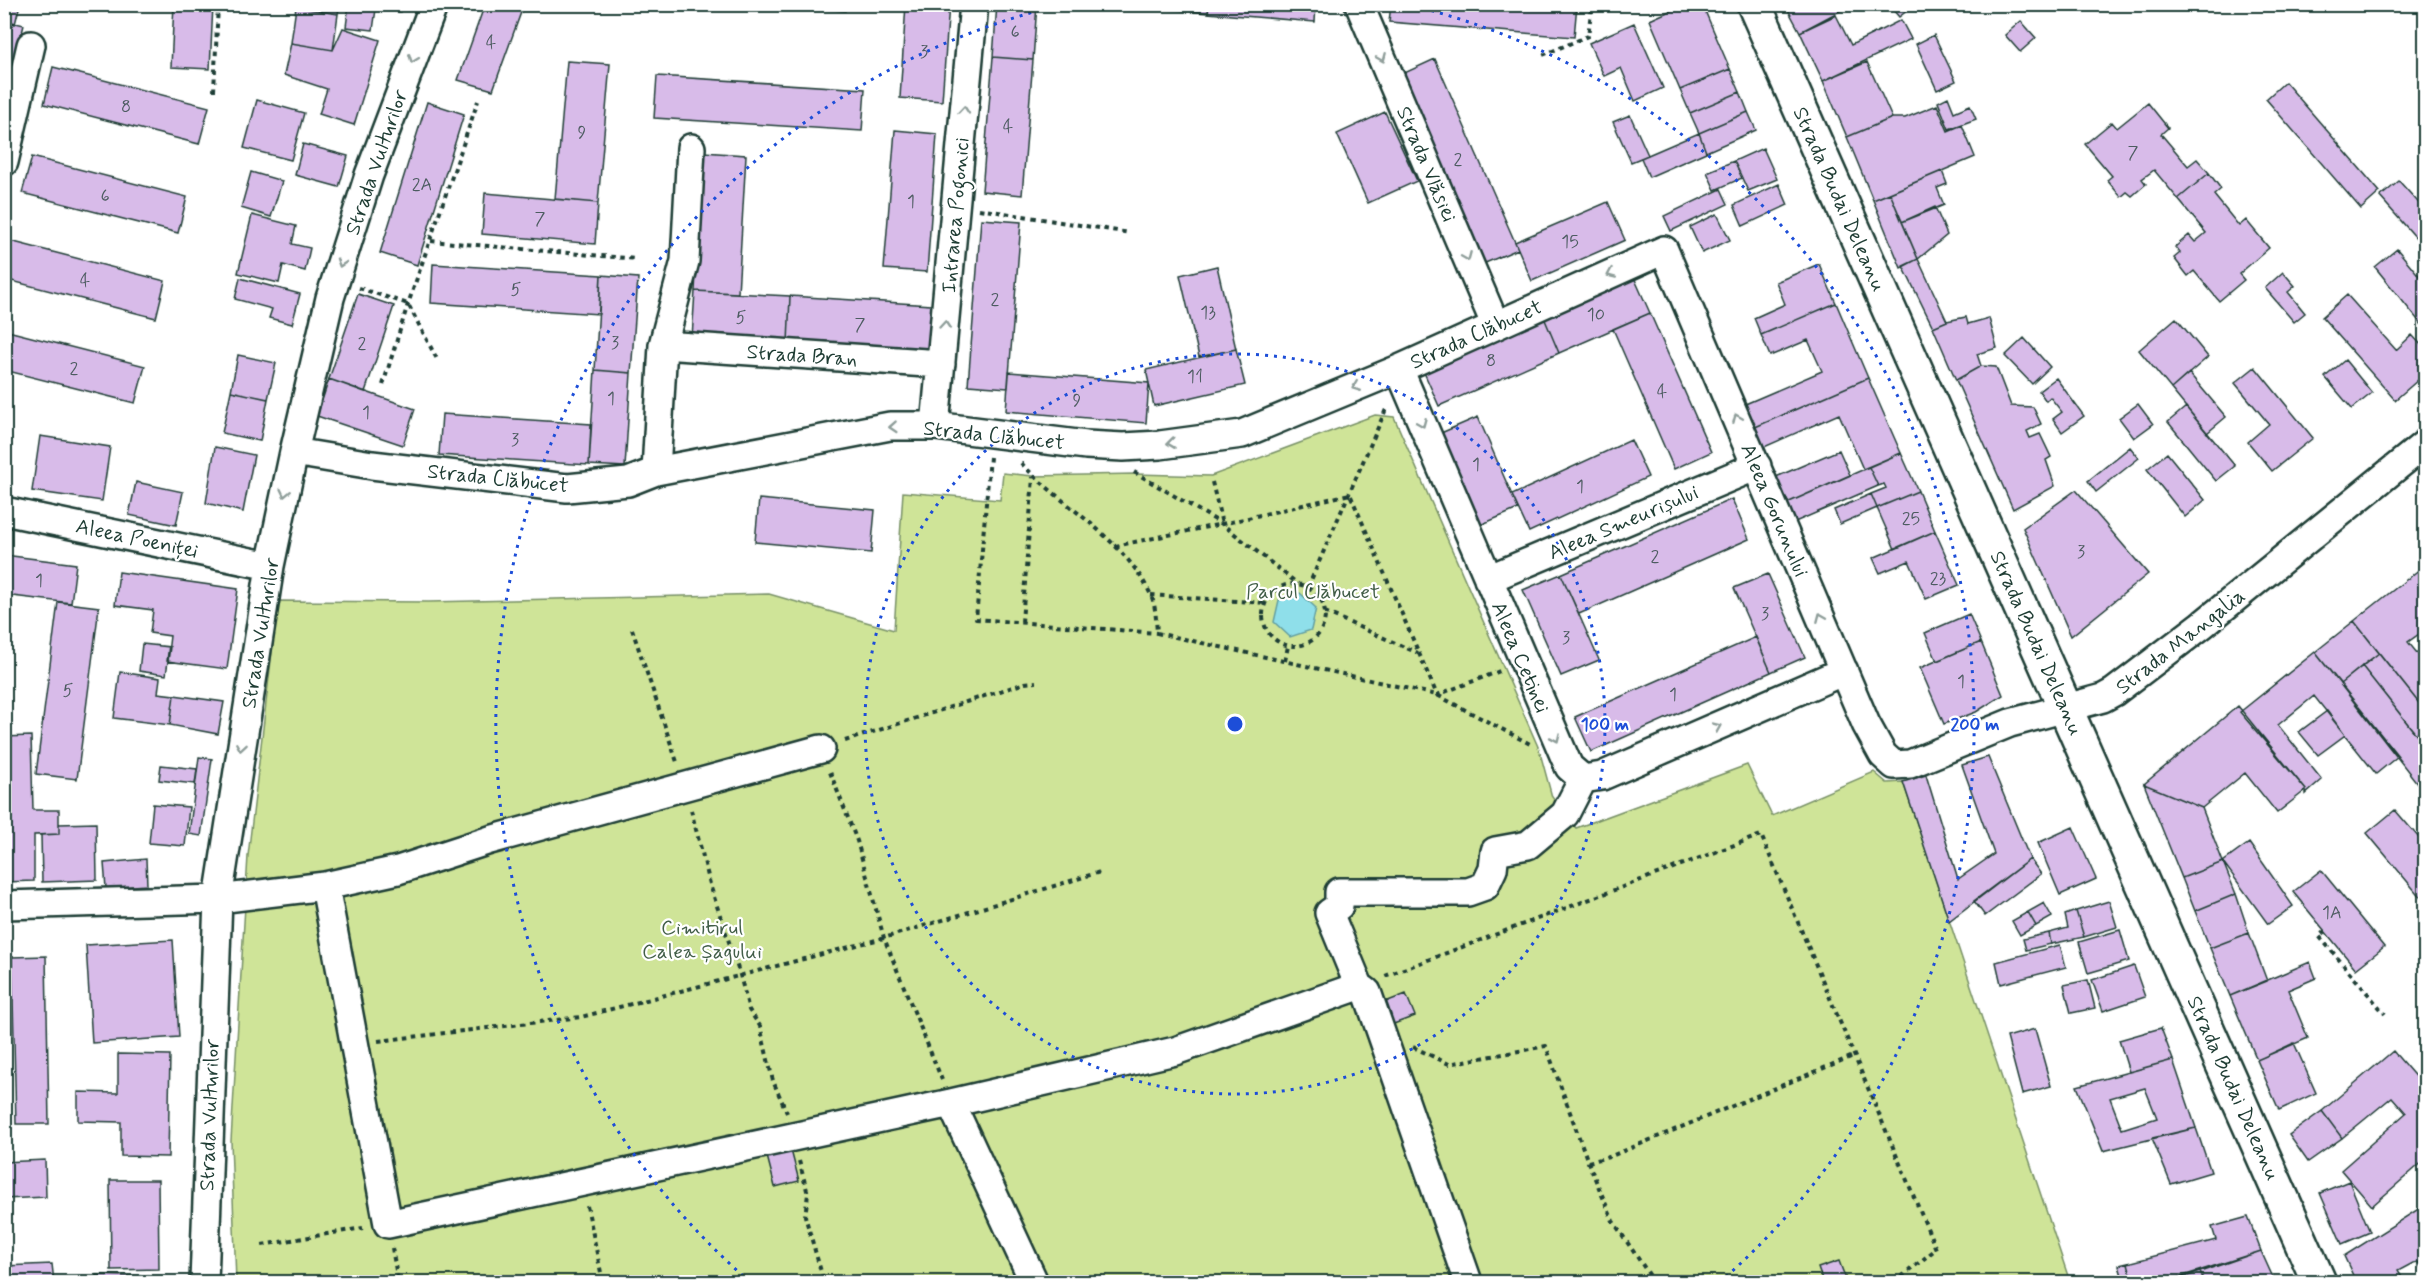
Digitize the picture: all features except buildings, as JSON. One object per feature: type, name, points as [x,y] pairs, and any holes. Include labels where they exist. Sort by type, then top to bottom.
[{"type":"main road","name":"Strada Budai Deleanu","points":[[1754,4],[2319,1282]]},
{"type":"street","name":"Strada Vulturilor","points":[[204,1282],[218,899],[270,566],[294,452],[336,280],[369,175],[434,4]]},
{"type":"street","name":"Intrarea Pogonici","points":[[935,426],[974,4]]},
{"type":"street","name":"Strada Vlăsiei","points":[[1359,4],[1495,324]]},
{"type":"street","points":[[4,162],[31,45]]},
{"type":"street","points":[[656,471],[663,345],[685,261],[691,148]]},
{"type":"street","name":"Strada Clăbucet","points":[[294,452],[372,465],[567,488],[628,482],[656,471],[890,426],[935,426],[1086,445],[1123,447],[1160,445],[1242,434],[1399,369],[1664,250]]},
{"type":"street","name":"Aleea Gorunului","points":[[1664,250],[1866,724],[1883,755],[1894,765]]},
{"type":"street","name":"Strada Bran","points":[[663,345],[941,364]]},
{"type":"street","name":"Aleea Cetinei","points":[[1399,369],[1488,579],[1576,773]]},
{"type":"street","name":"Strada Mangalia","points":[[1894,765],[1910,764],[2010,723],[2103,698],[2114,692],[2202,625],[2426,443]]},
{"type":"street","name":"Aleea Smeurișului","points":[[1488,579],[1757,466]]},
{"type":"street","name":"Aleea Poeniței","points":[[4,511],[270,566]]},
{"type":"street","points":[[1468,1282],[1367,992],[1359,986],[1329,913],[1339,906],[1339,892],[1468,892],[1485,886],[1493,869],[1495,851],[1528,845],[1565,814],[1576,773],[1602,776],[1844,671]]},
{"type":"street","points":[[4,905],[218,899],[325,886],[398,870],[490,840],[821,749]]},
{"type":"street","points":[[325,886],[388,1224],[951,1103],[1175,1051],[1359,986]]},
{"type":"street","points":[[951,1103],[1034,1282]]},
{"type":"path","points":[[214,91],[218,4]]},
{"type":"path","points":[[1543,55],[1588,36],[1592,4]]},
{"type":"path","points":[[382,386],[478,101]]},
{"type":"path","points":[[955,205],[1130,233]]},
{"type":"path","points":[[431,241],[637,259]]},
{"type":"path","points":[[336,280],[408,304],[438,361]]},
{"type":"path","points":[[1308,587],[1384,416],[1399,369]]},
{"type":"path","points":[[992,433],[1033,476],[1069,504],[1115,546],[1131,564],[1151,595],[1157,633]]},
{"type":"path","points":[[992,433],[976,619],[1157,633],[1437,695],[1539,749],[1576,773]]},
{"type":"path","points":[[1123,447],[1135,474],[1222,524],[1298,584]]},
{"type":"path","points":[[1022,622],[1033,476]]},
{"type":"path","points":[[1212,482],[1222,524]]},
{"type":"path","points":[[1115,546],[1350,494]]},
{"type":"path","points":[[1350,494],[1437,695]]},
{"type":"path","points":[[1290,584],[1308,587],[1322,602],[1325,622],[1315,638],[1307,644],[1288,646],[1279,643],[1266,630],[1263,621],[1265,603],[1275,590],[1290,584]]},
{"type":"path","points":[[1151,595],[1265,603]]},
{"type":"path","points":[[1325,612],[1419,653]]},
{"type":"path","points":[[632,629],[685,786],[711,888],[740,975],[749,1010],[760,1026],[773,1081],[784,1103],[808,1194],[805,1216],[824,1282]]},
{"type":"path","points":[[1285,661],[1288,646]]},
{"type":"path","points":[[1437,695],[1500,671]]},
{"type":"path","points":[[951,1103],[884,938],[857,840],[821,749],[1036,682]]},
{"type":"path","points":[[1359,986],[1761,835],[1936,1248],[1895,1282]]},
{"type":"path","points":[[353,1044],[581,1017],[884,938],[1100,872]]},
{"type":"path","points":[[2325,931],[2319,936],[2385,1014]]},
{"type":"path","points":[[1390,1056],[1414,1047],[1449,1064],[1546,1046],[1588,1162],[1613,1221],[1654,1282]]},
{"type":"path","points":[[1588,1162],[1609,1157],[1853,1056]]},
{"type":"path","points":[[581,1182],[603,1282]]},
{"type":"path","points":[[262,1245],[388,1224],[398,1282]]},
{"type":"green space","name":"Cimitirul Calea Șagului","points":[[1375,415],[1394,417],[1539,749],[1552,797],[1576,828],[1747,765],[1772,816],[1874,772],[1887,783],[1903,782],[2070,1282],[236,1282],[231,1141],[248,856],[278,601],[429,602],[769,594],[894,630],[903,492],[1000,500],[1003,473],[1033,476],[1135,474],[1211,476]]},
{"type":"water","points":[[1300,593],[1316,608],[1311,630],[1290,637],[1274,622],[1279,600]]},
{"type":"park label","name":"Parcul Clăbucet","points":[[1313,591]]}]
